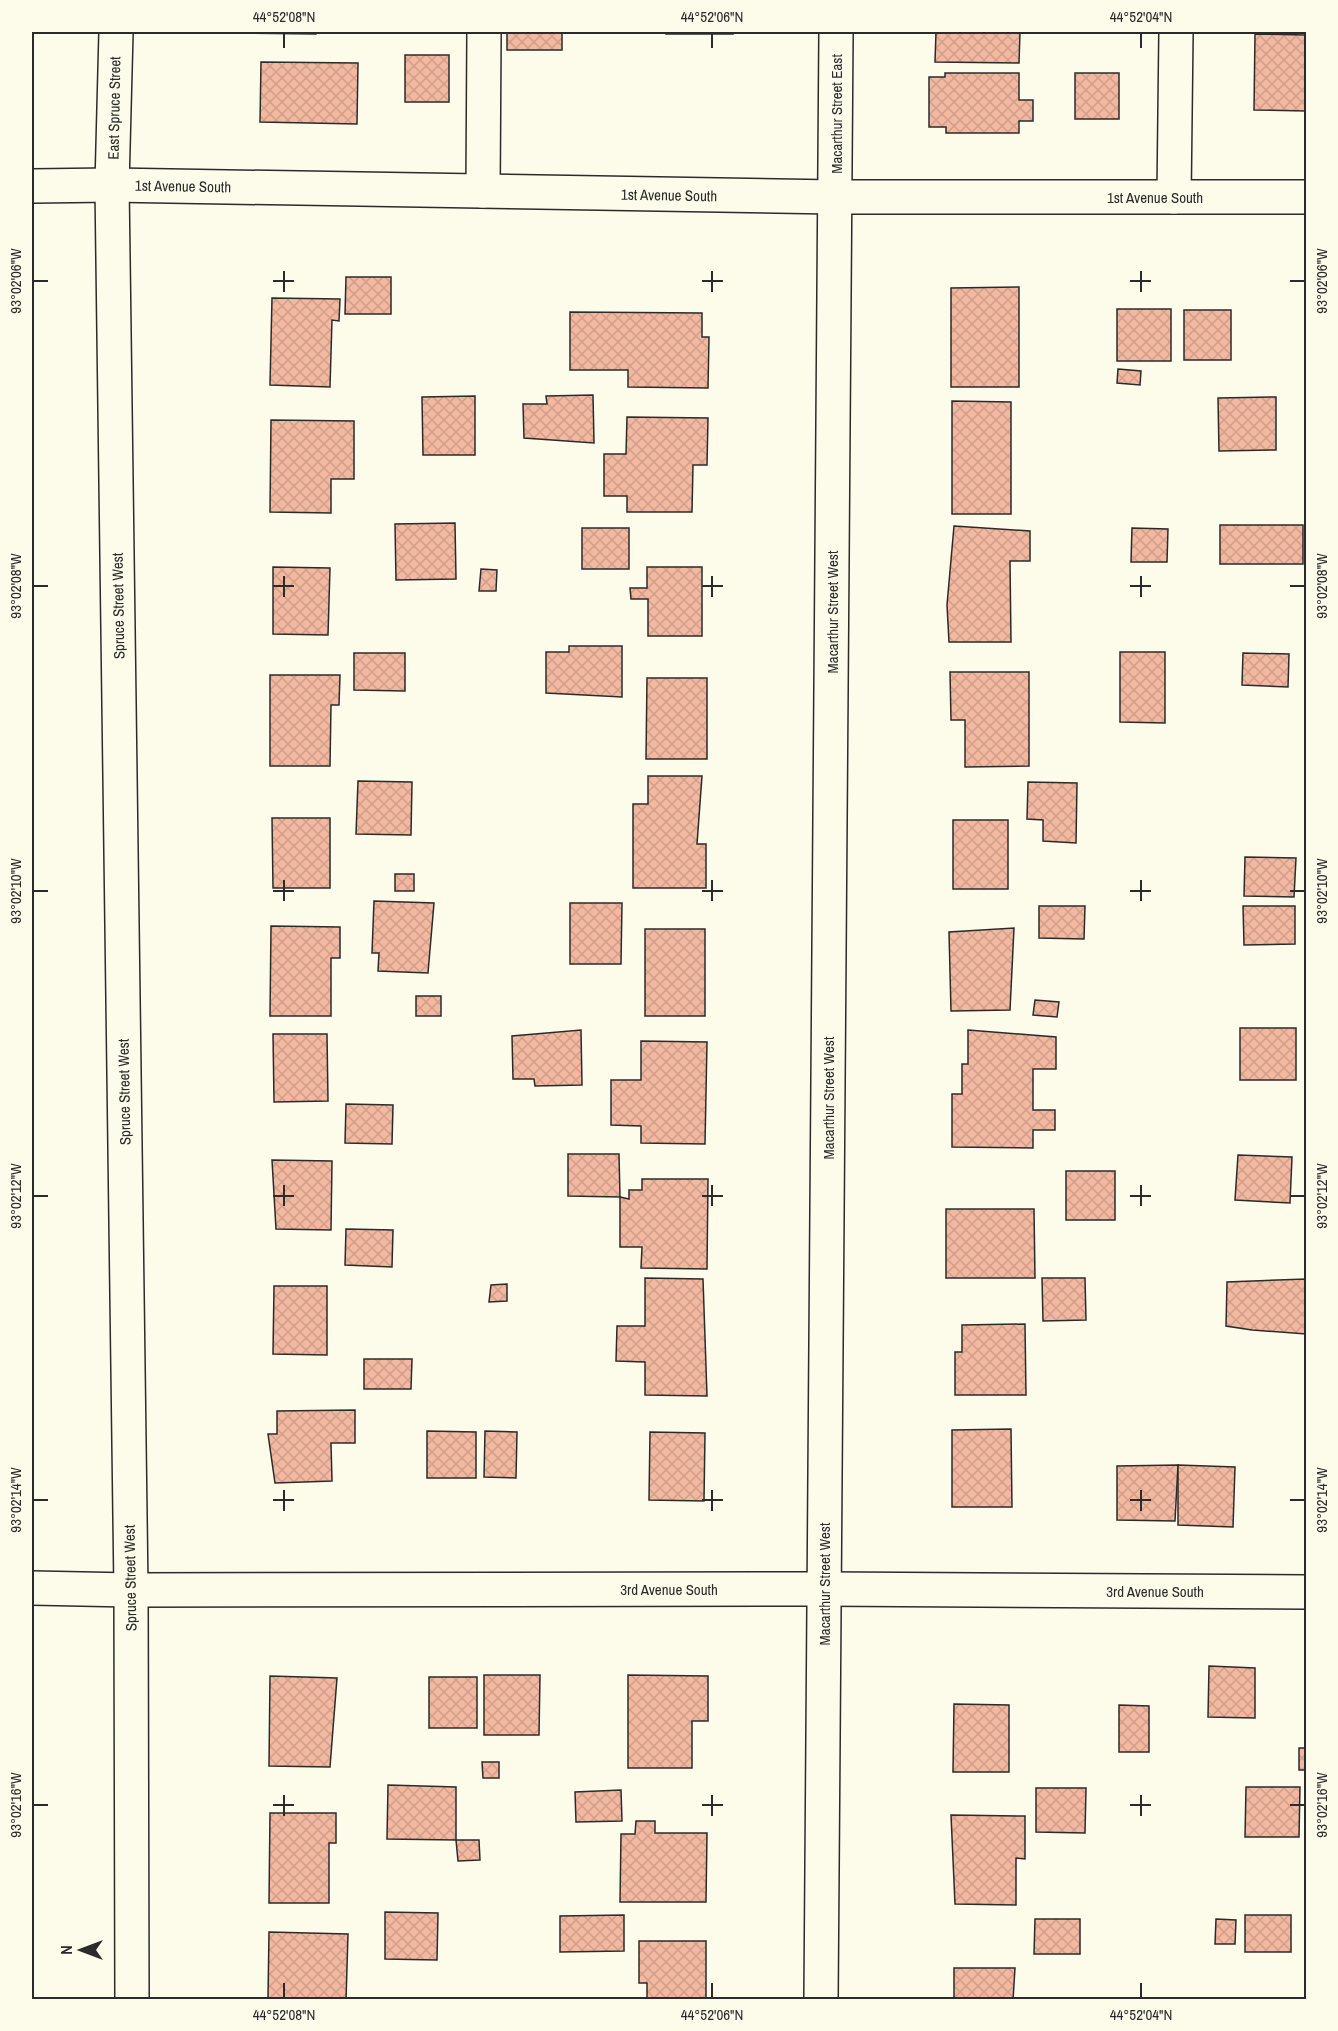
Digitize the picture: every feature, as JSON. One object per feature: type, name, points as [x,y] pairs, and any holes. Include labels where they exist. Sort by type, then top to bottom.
[{"type":"street","name":"East Spruce Street","points":[[112,185],[116,32]]},
{"type":"street","points":[[483,191],[484,32]]},
{"type":"street","name":"Macarthur Street East","points":[[835,197],[836,32]]},
{"type":"street","points":[[1174,197],[1176,32]]},
{"type":"street","name":"1st Avenue South","points":[[32,186],[112,185],[835,197],[1306,197]]},
{"type":"street","name":"Spruce Street West","points":[[112,185],[131,1590],[132,2000]]},
{"type":"street","name":"Macarthur Street West","points":[[822,2000],[835,197]]},
{"type":"street","name":"3rd Avenue South","points":[[32,1588],[131,1590],[824,1588],[1306,1592]]},
{"type":"building","points":[[316,32],[316,34],[235,33]]},
{"type":"building","points":[[507,32],[562,32],[562,50],[507,50]]},
{"type":"building","points":[[666,32],[733,32],[733,34],[666,34]]},
{"type":"building","points":[[936,32],[1020,32],[1019,63],[935,62]]},
{"type":"building","points":[[1255,34],[1306,35],[1306,111],[1254,110]]},
{"type":"building","points":[[405,55],[449,55],[449,102],[405,102]]},
{"type":"building","points":[[261,62],[358,63],[357,124],[260,122]]},
{"type":"building","points":[[945,73],[1019,73],[1019,100],[1033,100],[1033,121],[1019,121],[1019,133],[946,133],[946,127],[929,127],[929,77],[945,77]]},
{"type":"building","points":[[1075,73],[1119,73],[1119,119],[1075,119]]},
{"type":"building","points":[[346,277],[391,277],[391,314],[345,314]]},
{"type":"building","points":[[1019,287],[1019,387],[951,387],[951,288]]},
{"type":"building","points":[[272,298],[340,299],[339,321],[332,320],[330,387],[270,385]]},
{"type":"building","points":[[1117,309],[1171,309],[1171,361],[1117,361]]},
{"type":"building","points":[[1184,310],[1231,310],[1231,360],[1184,360]]},
{"type":"building","points":[[570,312],[702,313],[702,337],[709,337],[708,388],[628,387],[628,370],[570,370]]},
{"type":"building","points":[[1118,369],[1141,371],[1140,385],[1117,383]]},
{"type":"building","points":[[593,395],[594,443],[524,438],[523,404],[547,404],[546,396]]},
{"type":"building","points":[[475,396],[475,455],[423,455],[422,397]]},
{"type":"building","points":[[1276,397],[1276,450],[1219,451],[1218,398]]},
{"type":"building","points":[[952,401],[1011,402],[1011,514],[952,514]]},
{"type":"building","points":[[627,417],[708,418],[707,465],[693,465],[692,512],[627,512],[627,496],[604,496],[604,454],[626,454]]},
{"type":"building","points":[[271,420],[354,421],[354,479],[331,479],[331,513],[270,512]]},
{"type":"building","points":[[455,523],[456,579],[396,580],[395,524]]},
{"type":"building","points":[[1220,525],[1303,525],[1303,564],[1220,564]]},
{"type":"building","points":[[954,526],[1030,531],[1030,561],[1010,561],[1011,642],[949,642],[947,605]]},
{"type":"building","points":[[582,528],[629,528],[629,569],[582,569]]},
{"type":"building","points":[[1132,528],[1168,529],[1167,562],[1131,562]]},
{"type":"building","points":[[273,567],[330,568],[328,635],[273,634]]},
{"type":"building","points":[[647,567],[702,567],[702,636],[648,636],[648,599],[631,599],[630,588],[647,588]]},
{"type":"building","points":[[481,569],[497,570],[496,591],[479,591]]},
{"type":"building","points":[[569,646],[622,646],[622,697],[546,693],[546,652],[569,652]]},
{"type":"building","points":[[1120,652],[1165,652],[1165,723],[1120,722]]},
{"type":"building","points":[[354,653],[405,653],[405,691],[354,690]]},
{"type":"building","points":[[1243,653],[1289,654],[1288,687],[1242,685]]},
{"type":"building","points":[[950,672],[1029,672],[1029,766],[965,767],[965,720],[951,720]]},
{"type":"building","points":[[270,675],[340,675],[339,705],[331,705],[330,766],[270,766]]},
{"type":"building","points":[[647,678],[707,678],[707,759],[646,759]]},
{"type":"building","points":[[648,776],[702,776],[697,844],[706,844],[706,888],[633,888],[633,804],[648,804]]},
{"type":"building","points":[[358,781],[412,782],[411,835],[356,834]]},
{"type":"building","points":[[1028,782],[1077,783],[1076,843],[1043,841],[1043,820],[1027,819]]},
{"type":"building","points":[[272,818],[330,818],[330,888],[273,888]]},
{"type":"building","points":[[953,820],[1008,820],[1008,889],[953,889]]},
{"type":"building","points":[[1245,857],[1296,858],[1294,897],[1244,896]]},
{"type":"building","points":[[395,874],[414,874],[414,891],[395,891]]},
{"type":"building","points":[[374,901],[434,903],[428,973],[378,971],[379,953],[372,953]]},
{"type":"building","points":[[570,903],[622,903],[621,964],[570,964]]},
{"type":"building","points":[[1039,906],[1085,906],[1084,939],[1039,938]]},
{"type":"building","points":[[1243,906],[1295,906],[1295,944],[1244,945]]},
{"type":"building","points":[[271,926],[340,927],[340,958],[331,958],[331,1016],[270,1016]]},
{"type":"building","points":[[1014,928],[1010,1010],[951,1011],[949,932]]},
{"type":"building","points":[[645,929],[705,929],[705,1016],[645,1016]]},
{"type":"building","points":[[416,996],[441,996],[441,1016],[416,1016]]},
{"type":"building","points":[[1035,1000],[1059,1002],[1057,1017],[1033,1015]]},
{"type":"building","points":[[1240,1028],[1296,1028],[1296,1080],[1240,1080]]},
{"type":"building","points":[[581,1030],[582,1085],[535,1086],[534,1079],[513,1079],[512,1036]]},
{"type":"building","points":[[968,1030],[1056,1037],[1056,1069],[1033,1069],[1033,1110],[1055,1110],[1055,1130],[1033,1130],[1033,1148],[952,1147],[952,1094],[962,1094],[962,1064],[968,1064]]},
{"type":"building","points":[[273,1034],[327,1034],[328,1101],[274,1102]]},
{"type":"building","points":[[641,1041],[707,1042],[705,1144],[641,1143],[641,1126],[611,1125],[611,1080],[641,1080]]},
{"type":"building","points":[[346,1104],[393,1105],[392,1144],[345,1143]]},
{"type":"building","points":[[568,1154],[619,1154],[620,1197],[568,1196]]},
{"type":"building","points":[[1238,1155],[1292,1157],[1290,1203],[1235,1200]]},
{"type":"building","points":[[272,1160],[332,1161],[331,1230],[276,1229]]},
{"type":"building","points":[[1066,1171],[1115,1171],[1115,1220],[1066,1220]]},
{"type":"building","points":[[642,1179],[708,1179],[707,1269],[641,1268],[642,1247],[620,1247],[620,1197],[629,1199],[629,1190],[642,1190]]},
{"type":"building","points":[[946,1209],[1034,1209],[1035,1278],[946,1278]]},
{"type":"building","points":[[346,1229],[393,1230],[392,1267],[345,1265]]},
{"type":"building","points":[[645,1278],[703,1279],[707,1396],[645,1395],[645,1362],[616,1361],[617,1326],[645,1326]]},
{"type":"building","points":[[1042,1278],[1085,1278],[1086,1320],[1043,1321]]},
{"type":"building","points":[[1306,1279],[1306,1334],[1226,1326],[1227,1282]]},
{"type":"building","points":[[507,1284],[507,1301],[489,1302],[491,1285]]},
{"type":"building","points":[[274,1286],[327,1286],[327,1355],[273,1354]]},
{"type":"building","points":[[1025,1324],[1026,1395],[955,1395],[955,1352],[962,1352],[962,1325]]},
{"type":"building","points":[[364,1359],[412,1359],[411,1389],[364,1389]]},
{"type":"building","points":[[355,1410],[355,1443],[331,1443],[332,1481],[275,1483],[268,1434],[277,1434],[277,1411]]},
{"type":"building","points":[[1011,1429],[1012,1507],[952,1507],[952,1430]]},
{"type":"building","points":[[427,1431],[476,1432],[476,1478],[427,1478]]},
{"type":"building","points":[[485,1431],[517,1432],[516,1478],[484,1477]]},
{"type":"building","points":[[650,1432],[705,1433],[704,1501],[649,1500]]},
{"type":"building","points":[[1178,1465],[1175,1521],[1117,1520],[1117,1466]]},
{"type":"building","points":[[1178,1465],[1235,1467],[1233,1527],[1178,1525]]},
{"type":"building","points":[[1209,1666],[1255,1668],[1255,1718],[1208,1717]]},
{"type":"building","points":[[484,1675],[540,1675],[539,1735],[484,1735]]},
{"type":"building","points":[[628,1675],[708,1676],[708,1721],[692,1721],[692,1768],[628,1768]]},
{"type":"building","points":[[270,1676],[337,1678],[330,1767],[269,1766]]},
{"type":"building","points":[[429,1677],[477,1677],[477,1728],[429,1728]]},
{"type":"building","points":[[954,1704],[1009,1705],[1009,1772],[953,1772]]},
{"type":"building","points":[[1119,1705],[1149,1706],[1149,1752],[1119,1752]]},
{"type":"building","points":[[1299,1748],[1306,1748],[1306,1770],[1299,1770]]},
{"type":"building","points":[[482,1762],[499,1762],[499,1778],[483,1778]]},
{"type":"building","points":[[388,1785],[456,1787],[456,1840],[387,1839]]},
{"type":"building","points":[[1246,1787],[1300,1787],[1299,1837],[1245,1837]]},
{"type":"building","points":[[1036,1788],[1086,1788],[1085,1833],[1036,1832]]},
{"type":"building","points":[[621,1790],[622,1821],[576,1822],[575,1792]]},
{"type":"building","points":[[270,1813],[336,1813],[336,1843],[329,1843],[329,1903],[269,1903]]},
{"type":"building","points":[[951,1815],[1025,1816],[1025,1859],[1016,1858],[1016,1905],[955,1904]]},
{"type":"building","points":[[636,1821],[655,1821],[655,1833],[707,1833],[706,1902],[620,1902],[621,1834],[635,1834]]},
{"type":"building","points":[[456,1840],[479,1840],[480,1860],[458,1861]]},
{"type":"building","points":[[385,1912],[438,1913],[437,1960],[385,1959]]},
{"type":"building","points":[[624,1915],[624,1951],[560,1952],[560,1916]]},
{"type":"building","points":[[1245,1915],[1291,1915],[1291,1952],[1245,1952]]},
{"type":"building","points":[[1035,1919],[1080,1919],[1080,1954],[1034,1954]]},
{"type":"building","points":[[1216,1919],[1236,1920],[1235,1944],[1215,1944]]},
{"type":"building","points":[[269,1932],[348,1934],[346,2000],[268,1998]]},
{"type":"building","points":[[639,1941],[706,1941],[706,2000],[647,2000],[647,1983],[639,1983]]},
{"type":"building","points":[[954,1968],[1015,1968],[1013,2000],[954,2000]]}]
